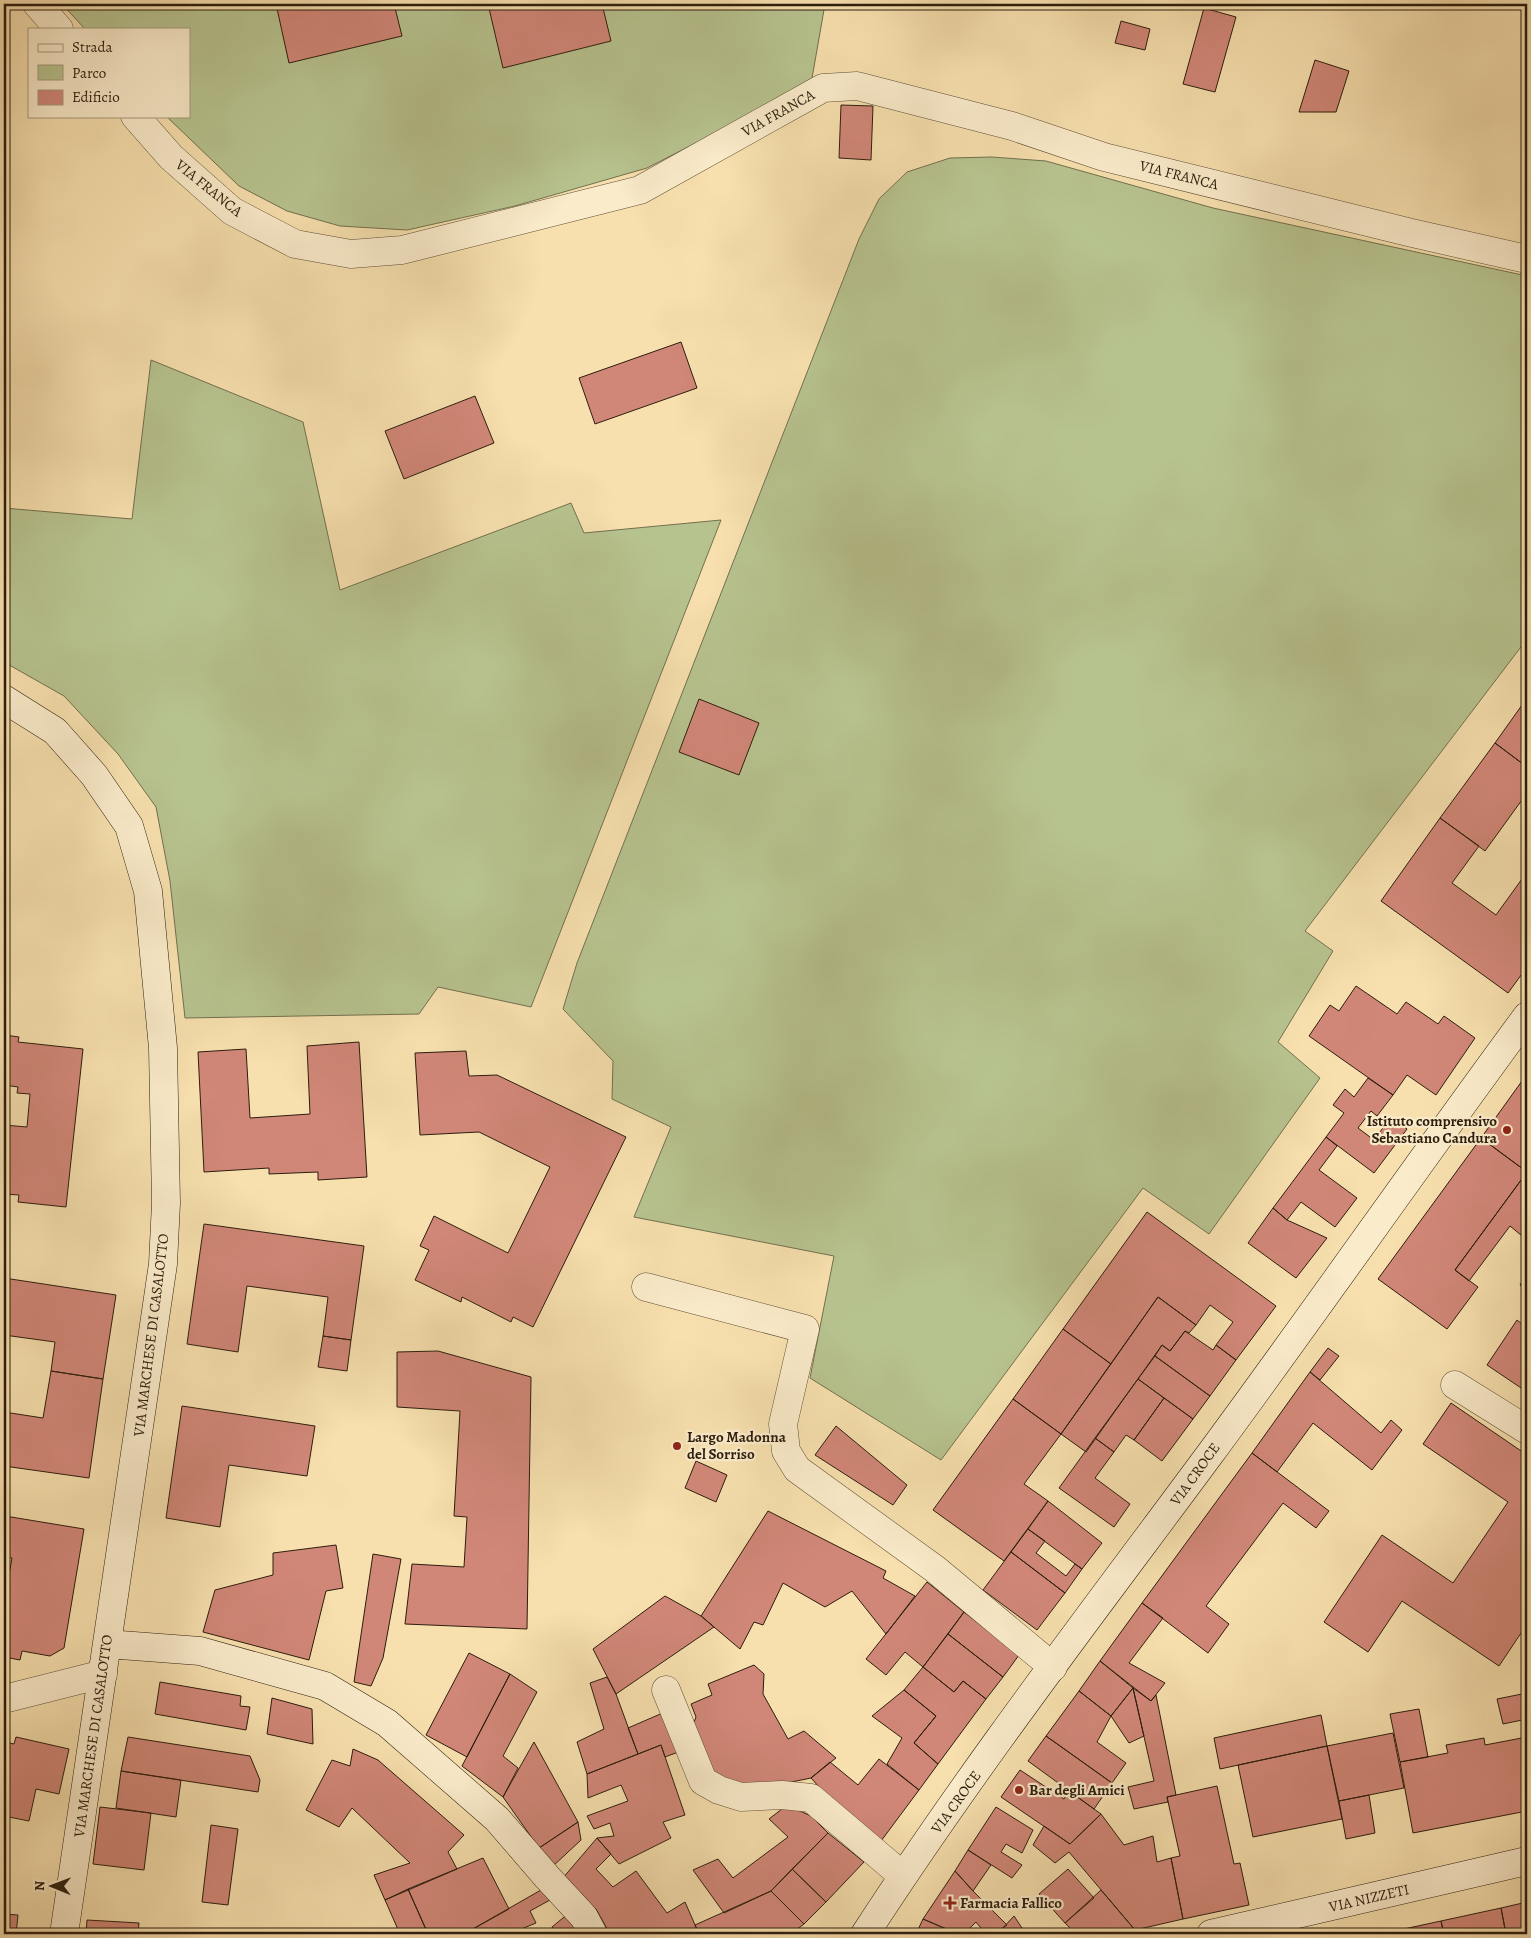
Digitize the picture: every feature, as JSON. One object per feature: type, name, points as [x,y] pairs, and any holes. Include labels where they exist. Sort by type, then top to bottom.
[{"type":"street","points":[[37,4],[58,28]]},
{"type":"street","name":"VIA FRANCA","points":[[137,118],[171,157],[232,211],[295,244],[351,254],[402,250],[640,190],[823,88],[857,86],[1012,126],[1104,157],[1412,233],[1527,259]]},
{"type":"street","name":"VIA MARCHESE DI CASALOTTO","points":[[4,699],[55,731],[94,775],[129,826],[148,891],[163,1048],[166,1203],[163,1264],[64,1934]]},
{"type":"street","name":"VIA CROCE","points":[[864,1934],[903,1876],[1053,1667],[1329,1292],[1527,1016]]},
{"type":"street","points":[[646,1287],[805,1328],[782,1424],[786,1451],[797,1469],[935,1569],[1053,1667]]},
{"type":"street","points":[[1455,1385],[1527,1430]]},
{"type":"street","points":[[107,1644],[200,1651],[325,1686],[387,1723],[497,1819],[546,1877],[584,1917],[593,1934]]},
{"type":"street","points":[[4,1699],[103,1674]]},
{"type":"street","points":[[666,1690],[703,1780],[719,1790],[741,1797],[782,1795],[811,1798],[903,1876]]},
{"type":"street","name":"VIA NIZZETI","points":[[1211,1934],[1262,1929],[1527,1861]]},
{"type":"green space","points":[[62,4],[825,4],[811,84],[647,168],[515,206],[407,230],[340,226],[287,211],[239,186],[168,118],[190,118],[190,28],[84,28]]},
{"type":"green space","points":[[992,157],[1046,161],[1213,208],[1527,276],[1527,639],[1305,931],[1333,951],[1278,1042],[1320,1078],[1209,1234],[1143,1188],[941,1460],[810,1378],[834,1256],[634,1217],[671,1127],[612,1099],[613,1061],[563,1009],[577,963],[859,239],[879,199],[907,172],[950,158]]},
{"type":"green space","points":[[151,360],[303,422],[340,590],[571,503],[584,533],[721,520],[531,1007],[438,987],[419,1014],[185,1018],[170,881],[156,807],[118,754],[64,696],[4,662],[4,508],[132,519]]},
{"type":"building","points":[[276,4],[394,4],[402,36],[289,63]]},
{"type":"building","points":[[488,4],[602,4],[611,41],[503,68]]},
{"type":"building","points":[[1204,8],[1236,17],[1215,92],[1183,84]]},
{"type":"building","points":[[1121,21],[1150,29],[1145,50],[1115,43]]},
{"type":"building","points":[[1315,60],[1349,71],[1336,112],[1299,112]]},
{"type":"building","points":[[841,105],[873,106],[871,160],[839,158]]},
{"type":"building","points":[[681,342],[697,388],[595,424],[579,378]]},
{"type":"building","points":[[475,396],[494,443],[404,479],[385,431]]},
{"type":"building","points":[[1527,698],[1527,767],[1495,743]]},
{"type":"building","points":[[699,699],[759,723],[739,775],[679,752]]},
{"type":"building","points":[[1495,743],[1527,767],[1527,793],[1485,851],[1440,818]]},
{"type":"building","points":[[1440,818],[1479,846],[1452,883],[1496,915],[1527,872],[1527,967],[1508,993],[1381,901]]},
{"type":"building","points":[[1356,986],[1397,1014],[1406,1002],[1438,1024],[1444,1016],[1475,1038],[1436,1095],[1407,1075],[1393,1095],[1309,1036],[1330,1005],[1339,1011]]},
{"type":"building","points":[[4,1035],[19,1037],[18,1042],[83,1049],[66,1207],[18,1202],[19,1195],[4,1194],[4,1125],[27,1127],[30,1094],[17,1093],[18,1087],[4,1085]]},
{"type":"building","points":[[359,1042],[367,1177],[318,1180],[318,1172],[269,1174],[269,1168],[204,1172],[198,1052],[246,1049],[250,1118],[310,1114],[307,1046]]},
{"type":"building","points":[[466,1051],[469,1076],[497,1075],[626,1137],[533,1327],[513,1317],[511,1322],[462,1297],[461,1302],[415,1280],[429,1250],[420,1246],[434,1216],[508,1253],[550,1167],[479,1132],[420,1135],[415,1053]]},
{"type":"building","name":"Istituto comprensivo Sebastiano Candura","points":[[1527,1074],[1527,1172],[1481,1138]]},
{"type":"building","points":[[1368,1078],[1393,1095],[1377,1116],[1371,1111],[1358,1128],[1374,1140],[1391,1117],[1407,1129],[1374,1173],[1326,1137],[1344,1113],[1333,1105],[1345,1089],[1354,1097]]},
{"type":"building","points":[[1326,1137],[1337,1146],[1319,1170],[1357,1198],[1335,1227],[1301,1202],[1287,1220],[1273,1208]]},
{"type":"building","points":[[1481,1138],[1527,1172],[1455,1270],[1478,1287],[1447,1329],[1378,1279]]},
{"type":"building","points":[[1527,1172],[1527,1240],[1510,1226],[1469,1281],[1455,1270]]},
{"type":"building","points":[[1273,1208],[1287,1220],[1327,1238],[1296,1278],[1248,1243]]},
{"type":"building","points":[[1147,1212],[1276,1306],[1236,1360],[1216,1345],[1233,1322],[1210,1305],[1196,1325],[1158,1297],[1111,1364],[1063,1329]]},
{"type":"building","points":[[204,1224],[364,1246],[351,1340],[323,1336],[328,1297],[247,1286],[238,1352],[187,1344]]},
{"type":"building","points":[[1527,1273],[1527,1290],[1520,1285]]},
{"type":"building","points":[[4,1278],[116,1295],[103,1379],[51,1371],[55,1342],[4,1335]]},
{"type":"building","points":[[1158,1297],[1196,1325],[1189,1333],[1185,1331],[1170,1351],[1162,1345],[1086,1452],[1061,1434]]},
{"type":"building","points":[[1517,1320],[1527,1328],[1527,1392],[1487,1365]]},
{"type":"building","points":[[1063,1329],[1111,1364],[1061,1434],[1013,1399]]},
{"type":"building","points":[[1185,1331],[1213,1350],[1216,1345],[1236,1360],[1210,1396],[1155,1356],[1162,1345],[1170,1351]]},
{"type":"building","points":[[323,1336],[351,1340],[347,1371],[318,1367]]},
{"type":"building","points":[[1328,1348],[1339,1356],[1320,1380],[1310,1372]]},
{"type":"building","points":[[438,1351],[531,1377],[527,1629],[405,1624],[412,1564],[464,1567],[467,1517],[454,1516],[460,1411],[397,1407],[397,1352]]},
{"type":"building","points":[[1155,1356],[1210,1396],[1193,1419],[1138,1379]]},
{"type":"building","points":[[51,1371],[103,1379],[89,1478],[4,1466],[4,1412],[43,1418]]},
{"type":"building","points":[[1310,1372],[1381,1433],[1391,1420],[1402,1430],[1372,1470],[1313,1423],[1277,1472],[1252,1453]]},
{"type":"building","points":[[1138,1379],[1164,1398],[1134,1440],[1126,1435],[1114,1452],[1095,1438]]},
{"type":"building","points":[[1164,1398],[1193,1419],[1162,1461],[1134,1440]]},
{"type":"building","points":[[1013,1399],[1061,1434],[1024,1484],[1048,1501],[1004,1561],[933,1510]]},
{"type":"building","points":[[1451,1403],[1527,1455],[1527,1624],[1499,1666],[1402,1601],[1368,1652],[1324,1622],[1382,1535],[1453,1583],[1508,1502],[1423,1444]]},
{"type":"building","points":[[182,1406],[315,1426],[307,1476],[229,1465],[220,1527],[166,1518]]},
{"type":"building","points":[[836,1426],[907,1485],[893,1505],[815,1455]]},
{"type":"building","points":[[1095,1438],[1114,1452],[1095,1478],[1130,1504],[1114,1527],[1059,1488]]},
{"type":"building","points":[[1252,1453],[1329,1511],[1316,1528],[1283,1503],[1206,1606],[1229,1624],[1208,1653],[1142,1603]]},
{"type":"building","points":[[696,1461],[727,1475],[716,1502],[685,1488]]},
{"type":"building","points":[[1048,1501],[1102,1543],[1082,1569],[1028,1529]]},
{"type":"building","points":[[768,1511],[886,1571],[883,1578],[915,1596],[886,1634],[852,1591],[825,1607],[783,1583],[763,1625],[754,1622],[740,1649],[701,1616]]},
{"type":"building","points":[[5,1516],[84,1529],[64,1648],[50,1656],[22,1651],[20,1660],[4,1657],[4,1602],[12,1558],[4,1557]]},
{"type":"building","points":[[1028,1529],[1045,1541],[1036,1553],[1066,1576],[1075,1564],[1082,1569],[1065,1593],[1011,1552]]},
{"type":"building","points":[[336,1545],[343,1588],[326,1591],[309,1660],[203,1632],[215,1590],[273,1575],[273,1553]]},
{"type":"building","points":[[1011,1552],[1065,1593],[1037,1630],[983,1590]]},
{"type":"building","points":[[373,1554],[401,1559],[383,1658],[371,1686],[354,1682]]},
{"type":"building","points":[[927,1582],[964,1612],[923,1667],[905,1652],[886,1675],[866,1659]]},
{"type":"building","points":[[665,1596],[701,1616],[714,1627],[616,1694],[593,1649]]},
{"type":"building","points":[[1142,1603],[1163,1618],[1129,1663],[1165,1683],[1151,1701],[1100,1661]]},
{"type":"building","points":[[964,1612],[1019,1655],[1003,1677],[948,1634]]},
{"type":"building","points":[[948,1634],[1003,1677],[986,1699],[963,1681],[954,1692],[923,1667]]},
{"type":"building","points":[[469,1653],[510,1674],[467,1757],[426,1735]]},
{"type":"building","points":[[1100,1661],[1133,1688],[1111,1716],[1079,1691]]},
{"type":"building","points":[[754,1665],[764,1674],[763,1694],[788,1739],[804,1731],[836,1758],[811,1778],[772,1786],[743,1786],[712,1772],[691,1730],[696,1717],[691,1704],[712,1695],[708,1684]]},
{"type":"building","points":[[923,1667],[954,1692],[963,1681],[986,1699],[938,1764],[914,1743],[936,1716],[904,1690]]},
{"type":"building","points":[[510,1674],[537,1692],[503,1756],[518,1768],[503,1797],[462,1766]]},
{"type":"building","points":[[607,1677],[616,1694],[638,1754],[587,1774],[577,1742],[604,1729],[590,1683]]},
{"type":"building","points":[[160,1682],[241,1696],[240,1706],[250,1707],[246,1730],[155,1714]]},
{"type":"building","points":[[1133,1688],[1151,1701],[1156,1695],[1176,1795],[1167,1797],[1168,1802],[1134,1809],[1128,1787],[1154,1781]]},
{"type":"building","points":[[1133,1688],[1144,1736],[1129,1743],[1111,1716]]},
{"type":"building","points":[[904,1690],[936,1716],[914,1743],[938,1764],[919,1790],[887,1764],[902,1738],[872,1716]]},
{"type":"building","points":[[1079,1691],[1111,1716],[1097,1742],[1126,1763],[1112,1783],[1046,1736]]},
{"type":"building","points":[[1527,1693],[1527,1719],[1503,1724],[1497,1699]]},
{"type":"building","points":[[272,1698],[312,1709],[313,1744],[267,1734]]},
{"type":"building","points":[[1419,1709],[1428,1757],[1400,1762],[1390,1714]]},
{"type":"building","points":[[665,1712],[681,1751],[665,1757],[661,1745],[638,1754],[628,1728]]},
{"type":"building","points":[[1321,1715],[1327,1746],[1220,1769],[1214,1738]]},
{"type":"building","points":[[1393,1733],[1404,1788],[1339,1801],[1327,1746]]},
{"type":"building","points":[[1046,1736],[1112,1783],[1094,1809],[1028,1761]]},
{"type":"building","points":[[16,1737],[69,1749],[59,1794],[36,1789],[29,1821],[4,1816],[4,1742],[14,1744]]},
{"type":"building","points":[[128,1737],[250,1756],[260,1780],[258,1792],[121,1771]]},
{"type":"building","points":[[1527,1737],[1527,1811],[1413,1833],[1400,1762],[1448,1753],[1446,1745],[1484,1738],[1485,1745]]},
{"type":"building","points":[[534,1742],[578,1822],[539,1848],[503,1797]]},
{"type":"building","points":[[661,1745],[685,1815],[663,1822],[671,1838],[619,1864],[597,1838],[614,1836],[610,1823],[594,1829],[587,1816],[628,1801],[621,1785],[588,1798],[587,1774]]},
{"type":"building","points":[[1327,1746],[1342,1819],[1253,1837],[1238,1765]]},
{"type":"building","points":[[353,1749],[378,1760],[464,1835],[448,1852],[457,1869],[385,1900],[374,1875],[410,1863],[352,1808],[339,1827],[306,1810],[332,1760],[350,1766]]},
{"type":"building","points":[[879,1759],[919,1790],[881,1841],[846,1817],[811,1778],[830,1762],[858,1785]]},
{"type":"building","points":[[1020,1770],[1064,1799],[1069,1791],[1101,1814],[1070,1844],[1001,1797]]},
{"type":"building","points":[[121,1771],[181,1780],[176,1817],[116,1808]]},
{"type":"building","points":[[1217,1786],[1234,1864],[1240,1863],[1249,1905],[1183,1919],[1171,1858],[1180,1856],[1167,1797]]},
{"type":"building","points":[[1369,1795],[1375,1833],[1346,1839],[1339,1801]]},
{"type":"building","points":[[787,1805],[811,1816],[828,1833],[771,1891],[724,1913],[693,1870],[718,1859],[733,1878],[788,1837],[769,1819]]},
{"type":"building","points":[[100,1807],[151,1813],[144,1870],[93,1864]]},
{"type":"building","points":[[996,1807],[1033,1830],[1022,1853],[1006,1844],[1001,1852],[1022,1865],[1012,1878],[968,1850]]},
{"type":"building","points":[[1101,1814],[1124,1845],[1153,1836],[1157,1862],[1171,1858],[1183,1919],[1135,1930],[1069,1852],[1055,1863],[1033,1845],[1044,1826],[1070,1844]]},
{"type":"building","points":[[578,1822],[581,1840],[552,1867],[539,1848]]},
{"type":"building","points":[[211,1825],[238,1829],[228,1905],[202,1902]]},
{"type":"building","points":[[828,1833],[864,1862],[826,1902],[792,1869]]},
{"type":"building","points":[[597,1838],[611,1854],[596,1869],[613,1887],[636,1871],[667,1913],[685,1902],[699,1934],[610,1934],[596,1909],[562,1879]]},
{"type":"building","points":[[968,1850],[991,1865],[973,1891],[955,1871]]},
{"type":"building","points":[[483,1858],[509,1909],[464,1934],[428,1934],[408,1889]]},
{"type":"building","points":[[792,1869],[826,1902],[804,1924],[771,1891]]},
{"type":"building","points":[[1068,1869],[1094,1898],[1065,1923],[1039,1894]]},
{"type":"building","points":[[955,1871],[1007,1925],[994,1934],[986,1934],[976,1922],[964,1934],[958,1934],[923,1919]]},
{"type":"building","points":[[408,1889],[428,1934],[400,1934],[385,1900]]},
{"type":"building","points":[[541,1890],[550,1900],[530,1911],[536,1923],[509,1934],[464,1934]]},
{"type":"building","points":[[1101,1890],[1135,1930],[1113,1934],[1076,1934],[1065,1923]]},
{"type":"building","points":[[771,1891],[804,1924],[791,1934],[699,1934],[695,1925]]},
{"type":"building","points":[[1527,1902],[1527,1934],[1506,1934],[1501,1908]]},
{"type":"building","points":[[1501,1908],[1506,1934],[1444,1934],[1441,1921]]},
{"type":"building","points":[[569,1913],[579,1934],[555,1934],[552,1927]]},
{"type":"building","points":[[4,1914],[18,1915],[16,1934],[4,1934]]},
{"type":"building","points":[[1014,1916],[1026,1934],[1003,1934],[1001,1930]]},
{"type":"building","points":[[923,1919],[958,1934],[916,1934]]},
{"type":"building","points":[[87,1920],[139,1923],[138,1934],[86,1934]]},
{"type":"building","points":[[1441,1921],[1444,1934],[1391,1934],[1390,1932]]},
{"type":"place","name":"Istituto comprensivo Sebastiano Candura","points":[[1507,1130]]},
{"type":"place","name":"Largo Madonna del Sorriso","points":[[677,1446]]},
{"type":"place","name":"Bar degli Amici","points":[[1019,1790]]},
{"type":"place","name":"Farmacia Fallico","points":[[950,1903]]}]
